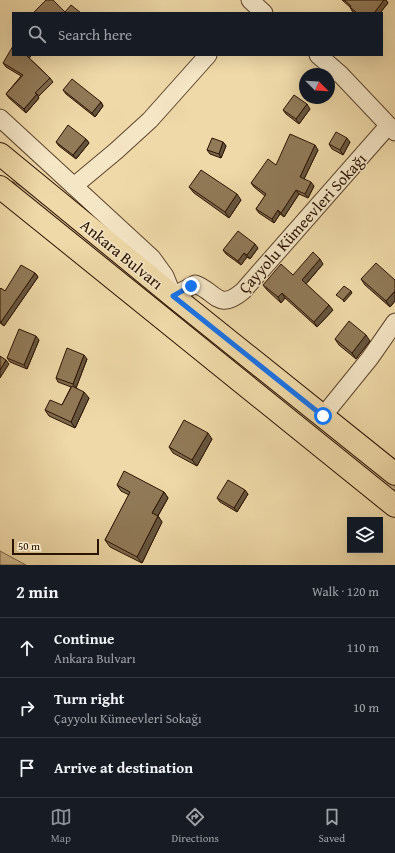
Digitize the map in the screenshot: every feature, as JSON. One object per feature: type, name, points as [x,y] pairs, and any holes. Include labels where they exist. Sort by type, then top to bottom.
[{"type":"main road","name":"Ankara Bulvarı","points":[[0,154],[173,296],[395,474]]},
{"type":"main road","name":"Ankara Bulvarı","points":[[0,187],[395,506]]},
{"type":"street","points":[[74,186],[150,120],[207,56]]},
{"type":"street","name":"Çayyolu Kümeevleri Sokağı","points":[[173,296],[195,284],[201,286],[219,300],[225,301],[237,296],[254,280],[391,129],[341,76],[319,56]]},
{"type":"street","points":[[0,118],[152,258],[165,276],[173,296]]},
{"type":"street","points":[[323,416],[370,358],[395,322]]},
{"type":"shaded area","points":[[12,181],[36,195],[395,485],[395,493],[32,200]]},
{"type":"shaded area","points":[[0,551],[26,565],[0,565]]},
{"type":"building","points":[[46,0],[53,0],[65,12],[34,12]]},
{"type":"building","points":[[344,0],[384,0],[375,12],[356,12],[350,7],[351,6]]},
{"type":"building","points":[[71,5],[80,12],[65,12]]},
{"type":"building","points":[[12,48],[12,56],[27,56],[50,78],[35,93],[37,94],[24,109],[6,94],[23,75],[3,63]]},
{"type":"building","points":[[72,79],[101,102],[92,113],[63,90]]},
{"type":"building","points":[[294,95],[299,98],[299,104],[307,104],[296,119],[283,110]]},
{"type":"building","points":[[68,125],[86,139],[73,155],[56,142]]},
{"type":"building","points":[[336,132],[347,138],[340,150],[329,144]]},
{"type":"building","points":[[290,134],[315,145],[300,177],[311,182],[305,194],[296,190],[281,213],[278,210],[272,219],[256,209],[266,194],[251,183],[268,159],[276,165]]},
{"type":"building","points":[[212,138],[223,142],[219,154],[207,150]]},
{"type":"building","points":[[201,170],[237,194],[225,212],[189,187]]},
{"type":"building","points":[[238,231],[255,244],[247,255],[244,253],[238,261],[223,250]]},
{"type":"building","points":[[313,252],[320,259],[302,280],[329,305],[314,322],[282,293],[278,297],[263,285],[281,264],[293,275]]},
{"type":"building","points":[[376,263],[395,280],[395,291],[386,301],[361,279]]},
{"type":"building","points":[[21,265],[35,273],[1,322],[0,289],[1,288],[5,291]]},
{"type":"building","points":[[344,286],[351,291],[343,300],[336,295]]},
{"type":"building","points":[[349,321],[366,335],[352,353],[335,339]]},
{"type":"building","points":[[19,329],[36,336],[24,365],[7,358]]},
{"type":"building","points":[[67,348],[84,355],[73,384],[56,378]]},
{"type":"building","points":[[0,356],[6,360],[0,370]]},
{"type":"building","points":[[72,386],[84,392],[71,422],[45,410],[50,400],[62,405]]},
{"type":"building","points":[[184,420],[208,433],[192,460],[169,447]]},
{"type":"building","points":[[124,471],[164,492],[152,513],[158,516],[137,557],[105,540],[130,492],[117,485]]},
{"type":"building","points":[[228,480],[245,490],[234,508],[217,498]]},
{"type":"route","points":[[191,286],[173,296],[323,416]]}]
